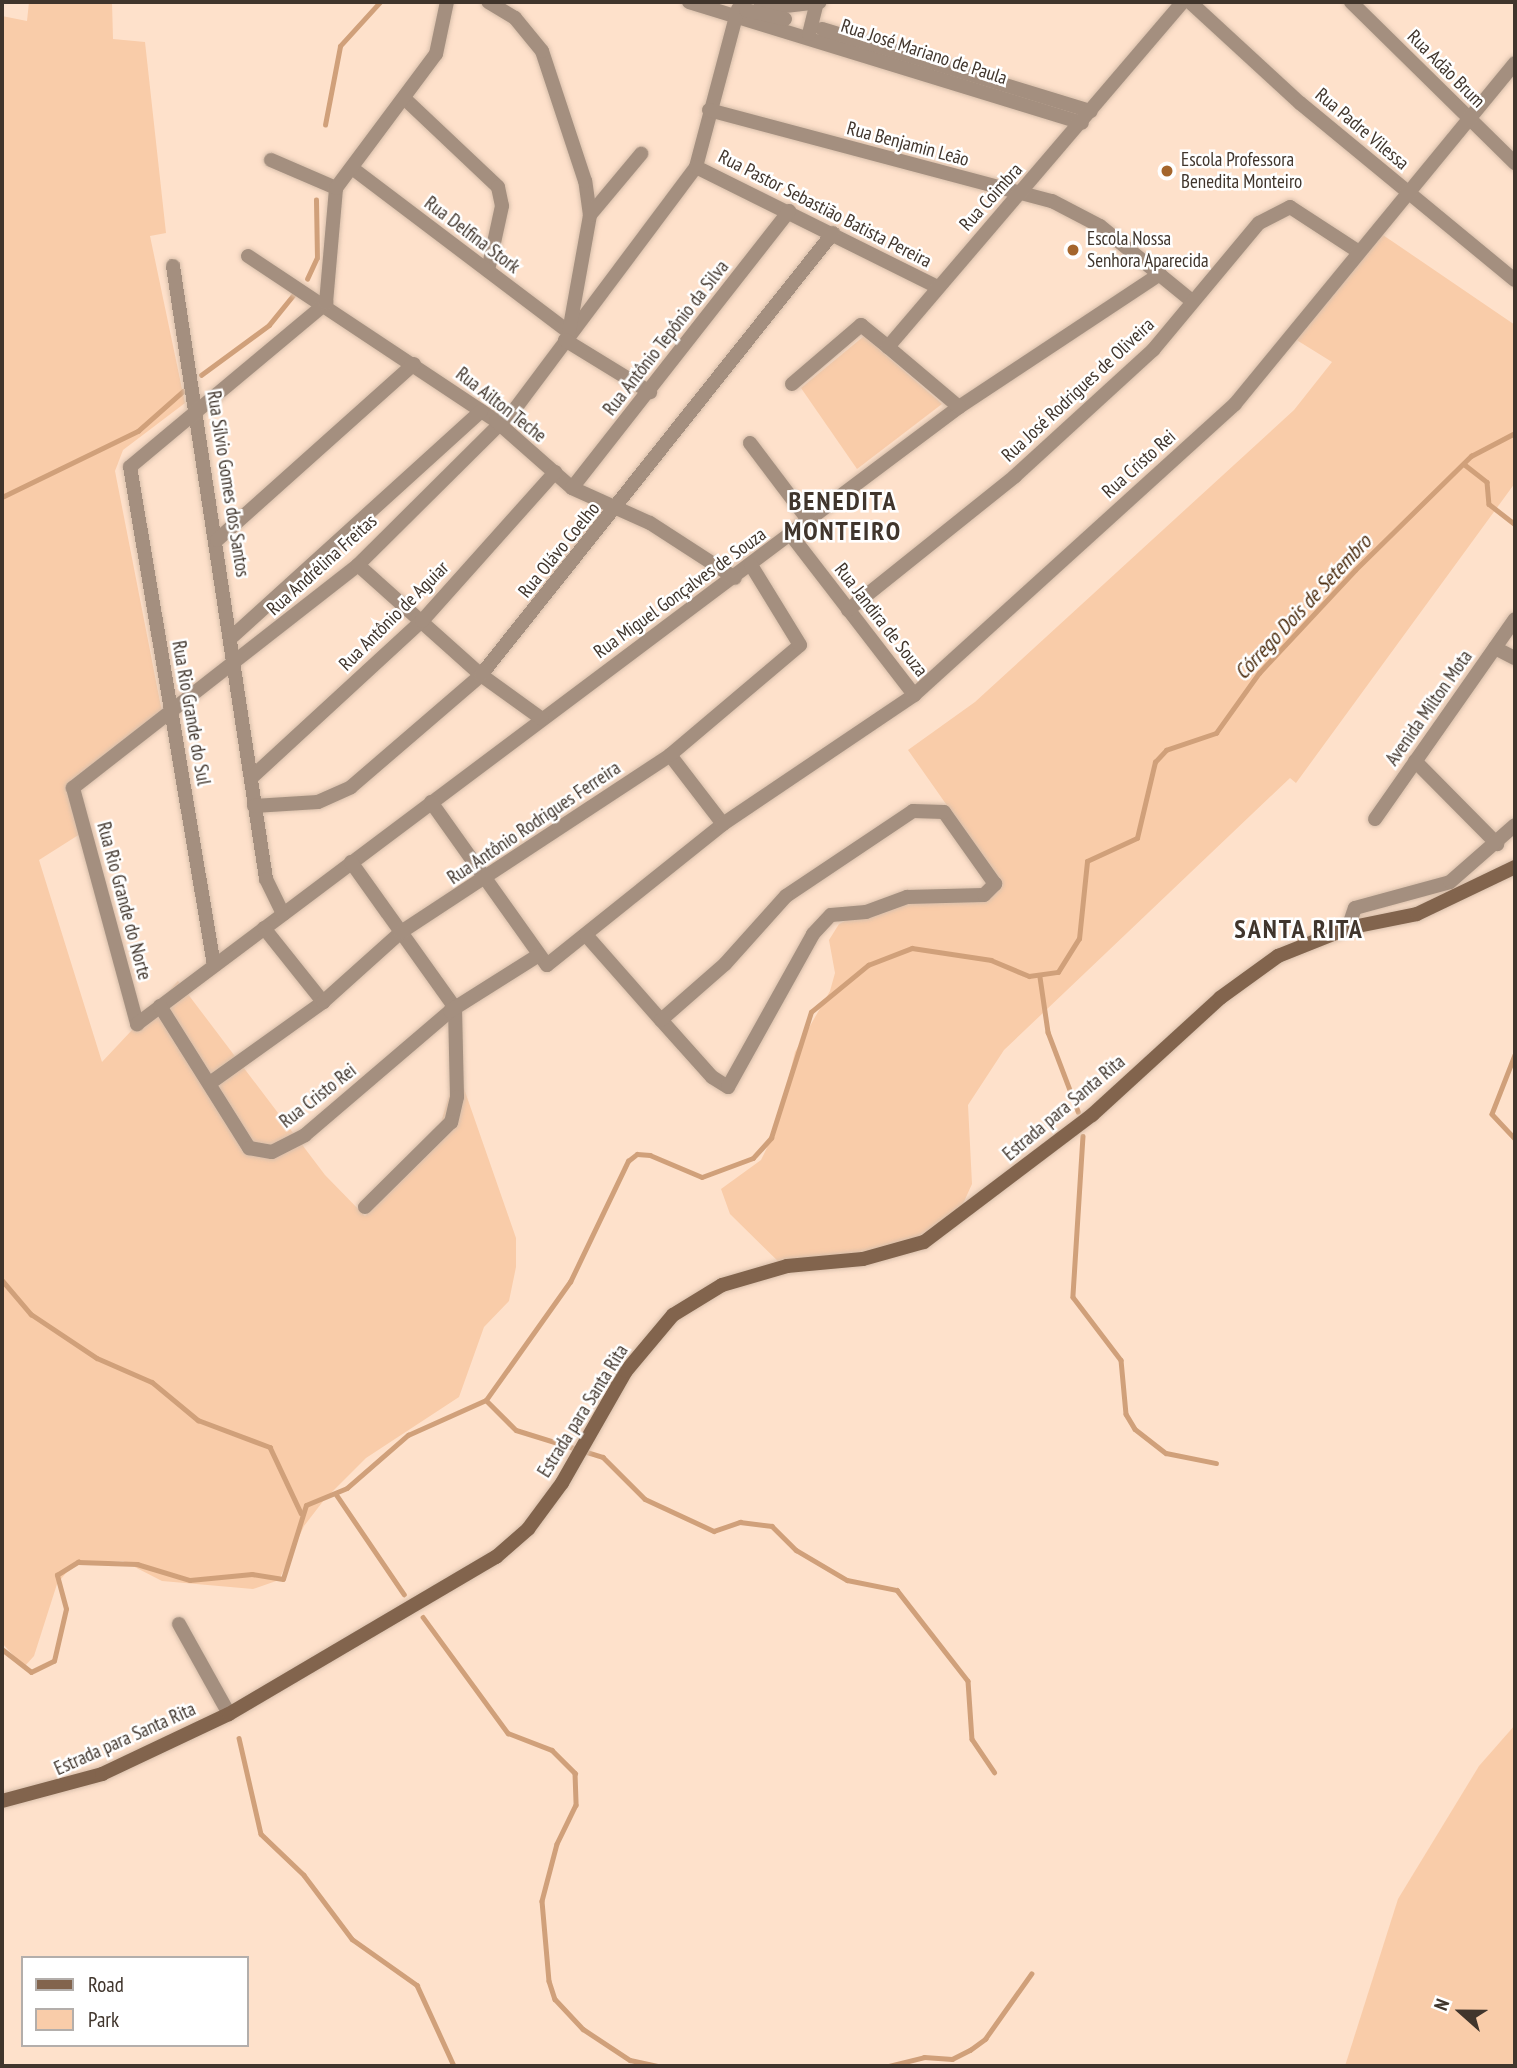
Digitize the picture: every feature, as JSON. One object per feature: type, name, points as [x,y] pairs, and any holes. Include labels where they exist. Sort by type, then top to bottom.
[{"type":"main road","name":"Estrada para Santa Rita","points":[[2,1801],[102,1774],[229,1714],[462,1580],[528,1529],[626,1371],[673,1315],[722,1285],[787,1266],[863,1259],[924,1242],[1091,1115],[1220,998],[1278,956],[1348,928],[1416,914],[1515,867]]},
{"type":"street","points":[[197,411],[326,303],[336,188],[436,54],[447,2]]},
{"type":"street","points":[[488,2],[515,18],[542,51],[590,215],[567,336],[650,392]]},
{"type":"street","points":[[690,2],[712,9],[740,13],[818,2],[811,30]]},
{"type":"street","name":"Rua Coimbra","points":[[888,347],[936,286],[1021,194],[1182,2]]},
{"type":"street","name":"Rua Padre Vilessa","points":[[1190,2],[1409,193],[1515,280]]},
{"type":"street","name":"Rua Adão Brum","points":[[1351,2],[1515,163]]},
{"type":"street","name":"Rua José Mariano de Paula","points":[[740,13],[811,30],[886,57],[1087,117]]},
{"type":"street","name":"Rua Andrélina Freitas","points":[[73,788],[237,664],[358,565],[496,421],[514,409],[696,167],[709,110],[740,13]]},
{"type":"street","name":"Rua Cristo Rei","points":[[160,1006],[249,1148],[272,1152],[305,1135],[455,1008],[586,935],[723,824],[914,695],[1235,404],[1356,250],[1409,193],[1513,69]]},
{"type":"street","points":[[405,99],[498,187],[502,206],[488,271]]},
{"type":"street","name":"Rua Benjamin Leão","points":[[709,110],[1073,209],[1192,301]]},
{"type":"street","points":[[590,215],[641,154]]},
{"type":"street","points":[[271,159],[336,188]]},
{"type":"street","name":"Rua Pastor Sebastião Batista Pereira","points":[[696,167],[936,286]]},
{"type":"street","name":"Rua Delfina Stork","points":[[352,169],[488,271],[567,336]]},
{"type":"street","name":"Rua José Rodrigues de Oliveira","points":[[848,610],[1015,476],[1153,350],[1259,223],[1280,208],[1290,207],[1356,250]]},
{"type":"street","name":"Rua Antônio Tepônio da Silva","points":[[572,488],[650,392],[789,211]]},
{"type":"street","name":"Rua Olávo Coelho","points":[[254,806],[318,802],[351,787],[481,676],[618,508],[833,233]]},
{"type":"street","name":"Rua Ailton Teche","points":[[248,256],[326,303],[496,421],[572,488],[618,508],[735,578]]},
{"type":"street","name":"Rua Sílvio Gomes dos Santos","points":[[173,266],[233,636],[266,879],[283,914]]},
{"type":"street","name":"Rua Miguel Gonçalves de Souza","points":[[137,1024],[542,719],[735,578],[959,407],[1160,274]]},
{"type":"street","points":[[792,384],[861,325],[959,407]]},
{"type":"street","points":[[217,540],[414,364]]},
{"type":"street","name":"Rua Rio Grande do Sul","points":[[197,411],[130,467],[214,965]]},
{"type":"street","name":"Rua Andrélina Freitas","points":[[233,636],[481,411]]},
{"type":"street","points":[[750,443],[809,521]]},
{"type":"street","name":"Rua Antônio de Aguiar","points":[[251,778],[422,621],[555,472]]},
{"type":"street","name":"Rua Jandira de Souza","points":[[791,535],[914,695]]},
{"type":"street","points":[[358,565],[481,676],[542,719]]},
{"type":"street","name":"Rua Antônio Rodrigues Ferreira","points":[[209,1083],[323,1002],[401,932],[487,880],[670,755],[800,645],[751,565]]},
{"type":"street","name":"Avenida Milton Mota","points":[[1376,819],[1515,619]]},
{"type":"street","points":[[1495,649],[1515,658]]},
{"type":"street","points":[[670,755],[723,824]]},
{"type":"street","points":[[1415,761],[1497,844]]},
{"type":"street","name":"Rua Rio Grande do Norte","points":[[73,788],[137,1024]]},
{"type":"street","points":[[431,802],[543,960]]},
{"type":"street","points":[[586,935],[661,1020],[728,1087],[813,934],[831,915],[866,912],[908,897],[985,895],[995,884],[944,812],[914,811],[786,896],[725,964],[661,1020]]},
{"type":"street","points":[[1348,928],[1355,908],[1450,881],[1497,844],[1515,825]]},
{"type":"street","points":[[351,862],[455,1008],[457,1097],[451,1122],[365,1206]]},
{"type":"street","points":[[264,928],[323,1002]]},
{"type":"street","points":[[179,1624],[229,1714]]},
{"type":"green space","points":[[29,2],[112,2],[113,39],[145,42],[166,233],[150,236],[185,403],[123,450],[115,471],[162,712],[74,782],[80,834],[39,860],[102,1062],[178,981],[325,1175],[365,1216],[440,1126],[454,1079],[461,1080],[516,1238],[516,1267],[509,1301],[484,1327],[459,1397],[366,1458],[324,1500],[304,1526],[279,1580],[253,1589],[162,1581],[123,1561],[74,1563],[57,1584],[34,1656],[24,1667],[2,1643],[2,16],[27,21]]},
{"type":"green space","points":[[1380,233],[1515,325],[1515,483],[1296,783],[1290,778],[1004,1050],[968,1105],[972,1184],[962,1206],[908,1244],[785,1268],[730,1214],[721,1189],[761,1160],[776,1129],[795,1052],[830,991],[835,973],[829,940],[839,924],[859,914],[944,894],[994,895],[1003,885],[908,750],[975,702],[1294,410],[1332,362],[1295,339]]},
{"type":"green space","points":[[864,336],[942,404],[857,469],[801,388]]},
{"type":"green space","points":[[1515,1725],[1515,2066],[1345,2066],[1398,1899],[1479,1766]]},
{"type":"waterway","points":[[325,125],[340,46],[380,2]]},
{"type":"waterway","points":[[307,279],[317,258],[316,200]]},
{"type":"waterway","points":[[201,375],[269,325],[293,295]]},
{"type":"waterway","points":[[2,497],[138,431],[183,391]]},
{"type":"waterway","name":"Córrego Dois de Setembro","points":[[2,1649],[31,1672],[54,1661],[66,1609],[57,1575],[78,1562],[137,1564],[190,1580],[252,1574],[283,1579],[306,1505],[347,1488],[408,1435],[486,1400],[570,1282],[628,1161],[637,1154],[650,1155],[702,1177],[753,1158],[771,1138],[811,1012],[868,965],[912,948],[991,960],[1029,976],[1058,972],[1079,939],[1087,861],[1137,838],[1155,762],[1166,750],[1216,733],[1259,673],[1355,570],[1471,456],[1515,433]]},
{"type":"waterway","points":[[1464,464],[1487,482],[1489,504],[1515,524]]},
{"type":"waterway","points":[[1040,977],[1048,1032],[1078,1111]]},
{"type":"waterway","points":[[1515,1055],[1492,1114],[1515,1139]]},
{"type":"waterway","points":[[1083,1136],[1073,1297],[1121,1360],[1126,1414],[1135,1429],[1166,1453],[1216,1463]]},
{"type":"waterway","points":[[2,1280],[31,1314],[97,1358],[152,1382],[198,1420],[270,1447],[301,1513]]},
{"type":"waterway","points":[[486,1400],[516,1430],[603,1457],[645,1499],[714,1531],[740,1522],[772,1526],[796,1550],[847,1580],[897,1590],[968,1681],[972,1739],[994,1772]]},
{"type":"waterway","points":[[336,1494],[404,1594]]},
{"type":"waterway","points":[[423,1617],[508,1733],[552,1750],[575,1773],[576,1805],[557,1844],[542,1901],[549,1981],[555,1999],[583,2029],[630,2060],[659,2066]]},
{"type":"waterway","points":[[239,1738],[261,1834],[304,1875],[352,1939],[417,1985],[454,2066]]},
{"type":"waterway","points":[[889,2066],[924,2057],[952,2059],[970,2050],[985,2039],[1031,1974]]},
{"type":"place","name":"Escola Professora Benedita Monteiro","points":[[1167,171]]},
{"type":"place","name":"Escola Nossa Senhora Aparecida","points":[[1073,250]]},
{"type":"district","name":"BENEDITA MONTEIRO","points":[[843,516]]},
{"type":"district","name":"SANTA RITA","points":[[1299,929]]}]
